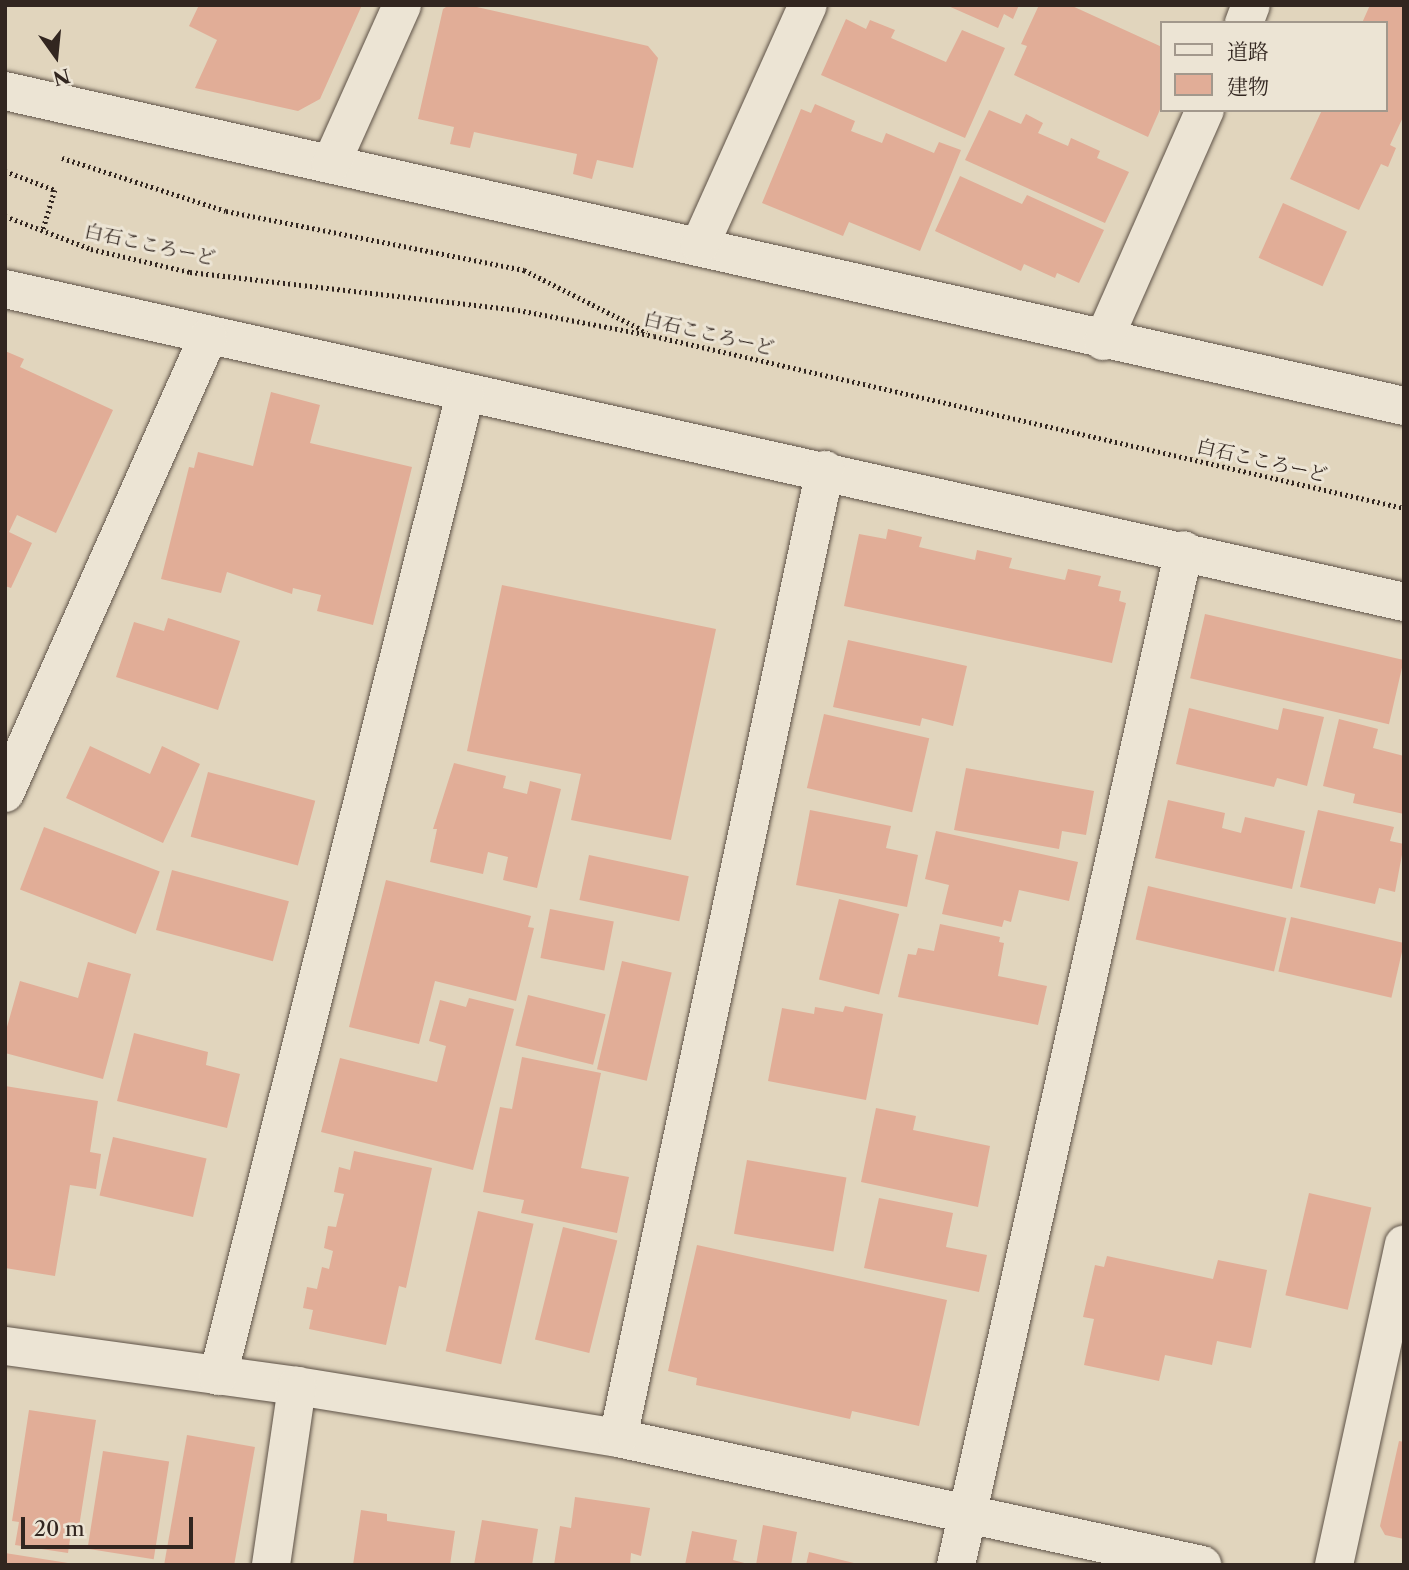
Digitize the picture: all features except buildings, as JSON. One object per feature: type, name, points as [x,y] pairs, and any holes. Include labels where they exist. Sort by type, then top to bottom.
[{"type":"street","points":[[331,164],[402,5]]},
{"type":"street","points":[[700,245],[808,5]]},
{"type":"street","points":[[5,92],[700,245],[1103,341],[1404,407]]},
{"type":"street","points":[[1103,341],[1204,112]]},
{"type":"street","points":[[5,289],[465,395],[825,470],[1404,602]]},
{"type":"street","points":[[5,793],[208,337]]},
{"type":"street","points":[[218,1376],[465,395]]},
{"type":"street","points":[[618,1438],[825,470]]},
{"type":"street","points":[[956,1565],[1184,550]]},
{"type":"street","points":[[1334,1565],[1404,1245]]},
{"type":"street","points":[[5,1346],[297,1386],[618,1438],[1202,1565]]},
{"type":"street","points":[[271,1565],[297,1386]]},
{"type":"path","points":[[57,157],[226,211],[524,270],[654,336]]},
{"type":"path","points":[[5,172],[55,190],[43,230]]},
{"type":"path","name":"白石こころーど","points":[[5,216],[91,249],[190,272],[518,310],[654,336],[1404,508]]}]
